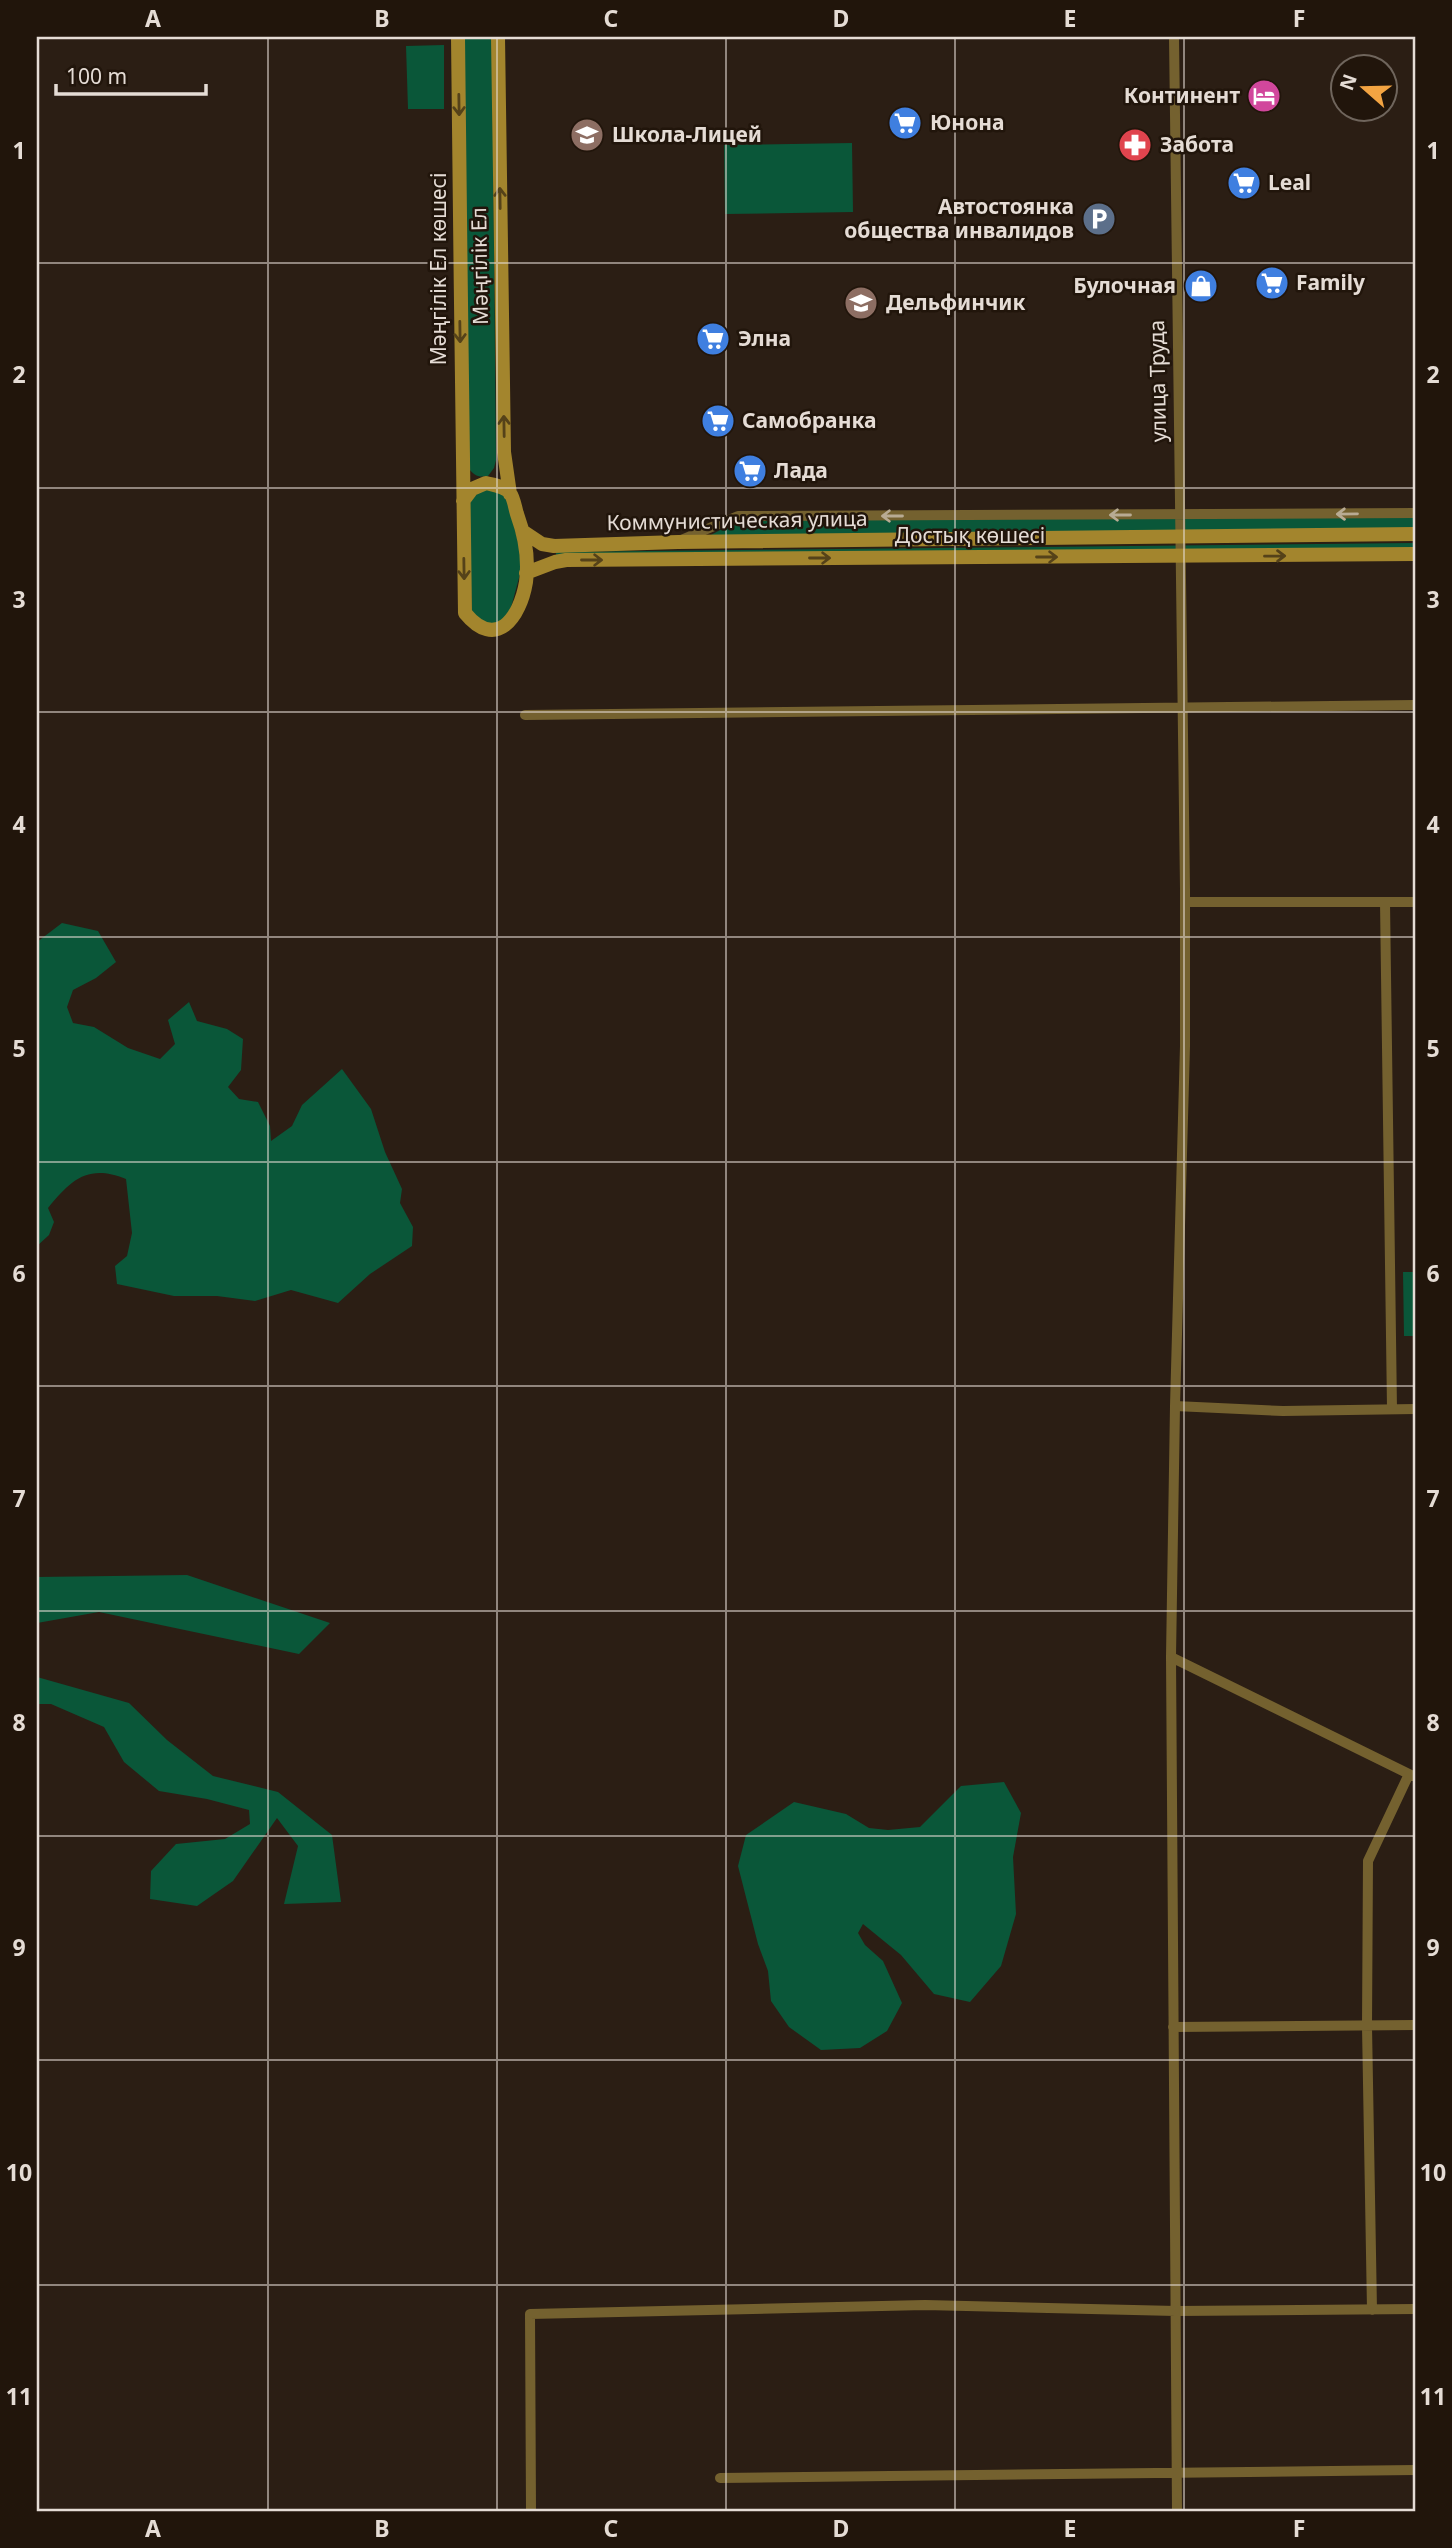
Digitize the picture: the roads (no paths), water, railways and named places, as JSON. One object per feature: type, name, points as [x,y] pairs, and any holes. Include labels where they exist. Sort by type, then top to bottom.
[{"type":"street","name":"Мәңгілік Ел көшесі","points":[[458,37],[465,613],[482,629],[496,630],[512,620],[518,609],[526,573],[524,532],[510,494]]},
{"type":"street","name":"Мәңгілік Ел","points":[[498,37],[504,452],[510,494]]},
{"type":"street","name":"улица Труда","points":[[1174,37],[1185,902],[1185,1046],[1171,1657],[1177,2511]]},
{"type":"street","points":[[463,501],[472,489],[486,482],[501,487],[510,494]]},
{"type":"street","points":[[678,542],[738,516],[1415,513]]},
{"type":"street","name":"Коммунистическая улица","points":[[524,532],[542,544],[554,546],[1179,536]]},
{"type":"street","points":[[1179,536],[1415,534]]},
{"type":"street","name":"Достық көшесі","points":[[526,573],[566,560],[1415,554]]},
{"type":"street","points":[[525,715],[1415,705]]},
{"type":"street","points":[[1185,902],[1415,902]]},
{"type":"street","points":[[1385,902],[1392,1409]]},
{"type":"street","points":[[1175,1406],[1283,1411],[1415,1409]]},
{"type":"street","points":[[1171,1657],[1412,1776],[1368,1861],[1367,2026],[1372,2310]]},
{"type":"street","points":[[1173,2027],[1415,2025]]},
{"type":"street","points":[[531,2511],[530,2314],[925,2305],[1176,2311],[1415,2309]]},
{"type":"street","points":[[720,2478],[1415,2470]]},
{"type":"place","name":"Континент","points":[[1264,96]]},
{"type":"place","name":"Юнона","points":[[905,123]]},
{"type":"place","name":"Школа-Лицей","points":[[587,135]]},
{"type":"place","name":"Забота","points":[[1135,145]]},
{"type":"place","name":"Leal","points":[[1244,183]]},
{"type":"place","name":"Автостоянка общества инвалидов","points":[[1099,219]]},
{"type":"place","name":"Family","points":[[1272,283]]},
{"type":"place","name":"Булочная","points":[[1201,286]]},
{"type":"place","name":"Дельфинчик","points":[[861,303]]},
{"type":"place","name":"Элна","points":[[713,339]]},
{"type":"place","name":"Самобранка","points":[[718,421]]},
{"type":"place","name":"Лада","points":[[750,471]]}]
